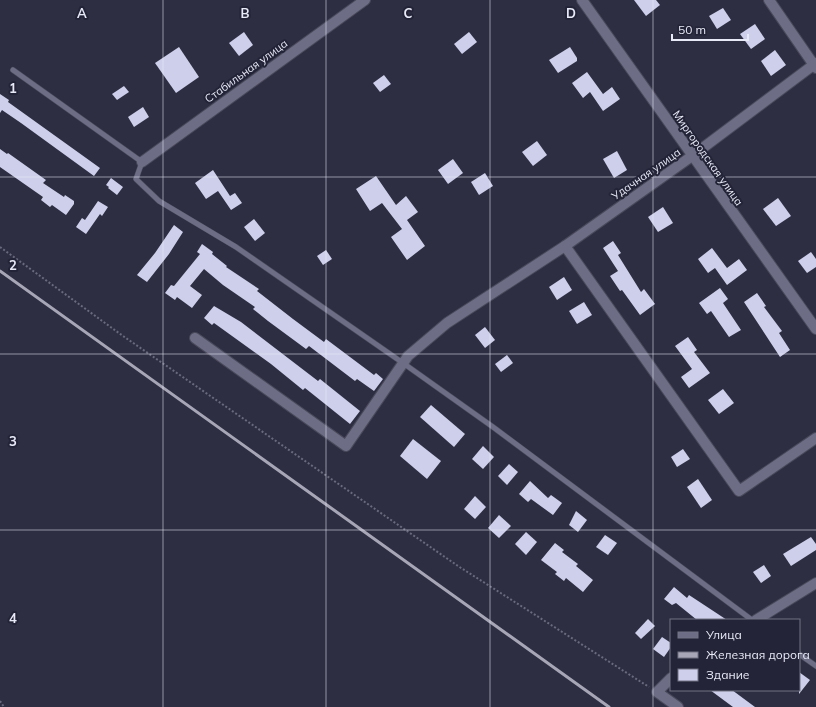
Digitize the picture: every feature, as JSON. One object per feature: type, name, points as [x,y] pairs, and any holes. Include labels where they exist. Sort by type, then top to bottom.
[{"type":"street","name":"Стабильная улица","points":[[142,162],[365,0]]},
{"type":"street","name":"Миргородская улица","points":[[582,0],[816,329]]},
{"type":"street","points":[[769,0],[815,65]]},
{"type":"street","name":"Удачная улица","points":[[195,338],[346,446],[408,356],[447,323],[564,246],[692,156],[815,65]]},
{"type":"street","points":[[564,246],[739,491],[816,438]]},
{"type":"street","points":[[758,619],[816,583]]},
{"type":"street","points":[[670,679],[657,692],[678,707]]},
{"type":"lane","points":[[13,70],[142,162],[136,180],[159,201],[236,247],[403,363],[493,427],[751,619]]},
{"type":"lane","points":[[800,655],[816,666]]},
{"type":"path","points":[[0,247],[123,336],[458,566],[657,692]]},
{"type":"path","points":[[0,701],[4,707]]},
{"type":"building","points":[[634,0],[656,0],[660,5],[646,16]]},
{"type":"building","points":[[723,8],[731,20],[717,29],[709,16]]},
{"type":"building","points":[[755,24],[765,39],[751,49],[740,34]]},
{"type":"building","points":[[244,32],[253,45],[239,56],[229,43]]},
{"type":"building","points":[[469,32],[477,42],[462,54],[454,44]]},
{"type":"building","points":[[179,47],[199,77],[176,93],[155,63]]},
{"type":"building","points":[[570,47],[577,58],[577,61],[558,73],[549,60]]},
{"type":"building","points":[[775,50],[786,65],[771,76],[761,61]]},
{"type":"building","points":[[587,72],[603,94],[612,87],[620,99],[603,111],[590,92],[583,98],[572,83]]},
{"type":"building","points":[[384,75],[391,84],[380,92],[373,83]]},
{"type":"building","points":[[124,86],[129,92],[117,100],[112,94]]},
{"type":"building","points":[[0,94],[9,100],[8,102],[100,168],[94,176],[2,110],[0,113]]},
{"type":"building","points":[[143,107],[149,117],[134,127],[128,117]]},
{"type":"building","points":[[537,141],[547,155],[533,166],[522,152]]},
{"type":"building","points":[[0,149],[46,180],[43,183],[64,197],[65,195],[74,201],[74,204],[66,215],[52,205],[50,207],[41,200],[43,197],[0,167]]},
{"type":"building","points":[[617,151],[627,170],[614,178],[603,159]]},
{"type":"building","points":[[453,159],[463,173],[448,184],[438,170]]},
{"type":"building","points":[[213,170],[230,196],[235,193],[242,203],[231,210],[218,191],[206,199],[195,183]]},
{"type":"building","points":[[485,173],[493,186],[479,195],[471,182]]},
{"type":"building","points":[[376,176],[396,205],[406,196],[418,212],[407,220],[425,246],[407,260],[391,237],[402,229],[382,203],[370,211],[356,189]]},
{"type":"building","points":[[111,178],[123,187],[117,195],[106,185]]},
{"type":"building","points":[[778,198],[791,216],[776,226],[763,209]]},
{"type":"building","points":[[98,201],[108,207],[102,216],[100,214],[86,234],[76,227],[82,218],[85,220]]},
{"type":"building","points":[[663,207],[673,223],[658,232],[648,217]]},
{"type":"building","points":[[254,219],[265,233],[255,241],[244,227]]},
{"type":"building","points":[[174,225],[183,232],[169,254],[147,282],[137,275],[155,253]]},
{"type":"building","points":[[613,241],[621,253],[618,255],[641,292],[644,289],[655,304],[640,315],[622,290],[620,291],[610,276],[618,271],[603,248]]},
{"type":"building","points":[[202,244],[213,252],[212,254],[227,266],[226,267],[259,289],[257,291],[324,342],[326,339],[374,375],[376,373],[383,379],[374,391],[357,379],[355,381],[309,346],[306,349],[253,309],[255,307],[223,285],[204,269],[190,286],[202,295],[192,308],[177,297],[175,300],[165,293],[171,285],[174,286],[200,254],[197,252]]},
{"type":"building","points":[[712,248],[727,268],[739,259],[747,270],[727,285],[715,268],[708,273],[698,259]]},
{"type":"building","points":[[326,250],[332,259],[323,265],[317,256]]},
{"type":"building","points":[[811,252],[816,259],[816,267],[807,273],[798,261]]},
{"type":"building","points":[[564,277],[572,290],[557,300],[549,287]]},
{"type":"building","points":[[720,288],[728,299],[723,303],[741,330],[729,337],[711,311],[707,314],[699,303]]},
{"type":"building","points":[[757,293],[766,306],[764,307],[782,331],[779,333],[790,350],[780,357],[744,302]]},
{"type":"building","points":[[584,302],[592,315],[577,324],[569,311]]},
{"type":"building","points":[[214,306],[241,322],[318,381],[320,379],[360,411],[350,424],[305,388],[303,390],[271,364],[214,323],[212,325],[204,318]]},
{"type":"building","points":[[485,327],[495,340],[485,348],[475,335]]},
{"type":"building","points":[[688,337],[697,350],[694,352],[710,373],[689,388],[681,377],[692,369],[675,346]]},
{"type":"building","points":[[507,355],[513,363],[501,372],[495,364]]},
{"type":"building","points":[[723,389],[734,403],[719,414],[708,400]]},
{"type":"building","points":[[431,405],[465,434],[454,447],[420,417]]},
{"type":"building","points":[[413,439],[441,461],[427,479],[400,456]]},
{"type":"building","points":[[483,446],[494,457],[483,469],[472,459]]},
{"type":"building","points":[[683,449],[690,459],[677,467],[671,457]]},
{"type":"building","points":[[509,464],[518,472],[507,485],[498,476]]},
{"type":"building","points":[[698,479],[712,500],[701,508],[687,487]]},
{"type":"building","points":[[530,481],[548,498],[551,495],[562,503],[553,515],[531,499],[528,502],[519,494]]},
{"type":"building","points":[[475,496],[486,507],[475,519],[464,509]]},
{"type":"building","points":[[576,511],[587,520],[578,532],[569,525]]},
{"type":"building","points":[[499,515],[511,526],[499,538],[488,528]]},
{"type":"building","points":[[526,532],[537,542],[526,555],[515,544]]},
{"type":"building","points":[[605,535],[617,543],[608,555],[596,547]]},
{"type":"building","points":[[811,537],[816,544],[816,550],[791,566],[783,554]]},
{"type":"building","points":[[555,543],[564,550],[562,552],[578,564],[576,566],[593,580],[583,592],[566,578],[564,581],[555,574],[557,572],[541,560]]},
{"type":"building","points":[[764,565],[771,576],[761,583],[753,572]]},
{"type":"building","points":[[674,587],[687,598],[689,595],[725,619],[696,619],[676,603],[672,605],[664,599]]},
{"type":"building","points":[[648,619],[655,626],[641,639],[635,633]]},
{"type":"building","points":[[662,637],[670,642],[670,648],[664,657],[653,649]]},
{"type":"building","points":[[800,673],[810,680],[799,694],[800,691]]},
{"type":"building","points":[[711,691],[733,691],[755,707],[733,707]]},
{"type":"railway","points":[[0,271],[609,707]]}]
